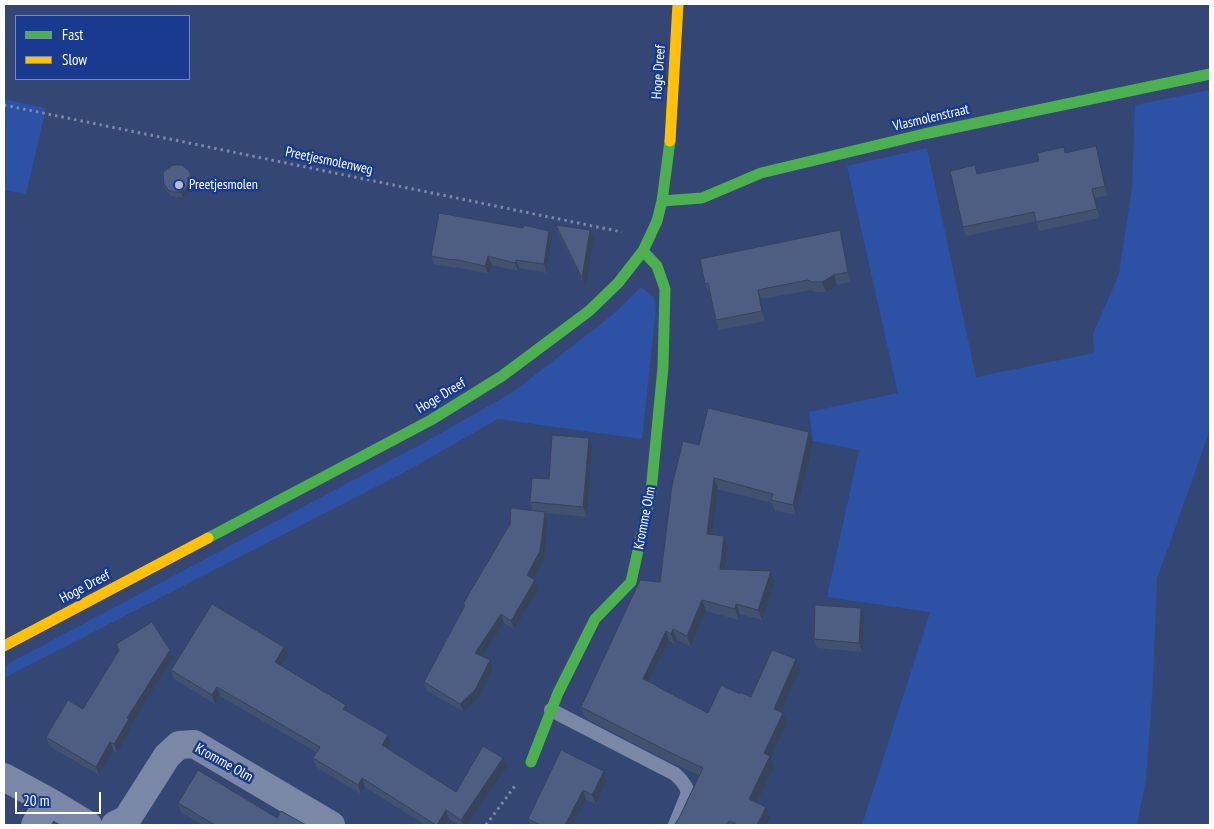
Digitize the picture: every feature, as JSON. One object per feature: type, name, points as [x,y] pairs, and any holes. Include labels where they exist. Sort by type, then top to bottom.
[{"type":"street","name":"Hoge Dreef","points":[[4,646],[431,420],[502,376],[590,311],[618,283],[643,251],[657,221],[662,202],[669,153],[678,4]]},
{"type":"street","name":"Vlasmolenstraat","points":[[662,202],[702,198],[761,173],[924,134],[1210,74]]},
{"type":"street","name":"Kromme Olm","points":[[531,762],[558,693],[595,619],[631,582],[651,492],[663,367],[665,288],[657,266],[643,251]]},
{"type":"street","name":"Kromme Olm","points":[[115,825],[128,819],[167,756],[179,745],[194,744],[331,825]]},
{"type":"street","points":[[4,777],[88,825]]},
{"type":"street","points":[[35,825],[48,801]]},
{"type":"lane","points":[[551,710],[675,774],[686,787],[688,793],[675,825]]},
{"type":"path","name":"Preetjesmolenweg","points":[[4,104],[621,232],[643,251]]},
{"type":"path","points":[[486,825],[531,762]]},
{"type":"shaded area","points":[[1210,90],[1210,430],[1157,579],[1152,699],[1146,779],[1137,825],[862,825],[930,612],[827,597],[859,450],[813,441],[809,412],[898,393],[847,166],[927,148],[976,377],[1094,353],[1093,334],[1119,274],[1132,187],[1135,105]]},
{"type":"shaded area","points":[[4,99],[46,108],[26,194],[4,190]]},
{"type":"shaded area","points":[[641,287],[654,297],[656,309],[642,439],[498,419],[403,473],[4,678],[4,666],[425,442],[513,392],[616,312]]},
{"type":"building","points":[[1096,146],[1105,186],[1092,189],[1097,209],[1036,222],[1034,212],[963,227],[950,171],[975,165],[977,174],[1039,161],[1037,153],[1064,147],[1065,153]]},
{"type":"building","name":"Preetjesmolen","points":[[173,165],[182,165],[189,171],[191,176],[186,189],[181,192],[168,190],[164,184],[163,172]]},
{"type":"building","points":[[439,213],[523,228],[524,225],[549,231],[544,264],[516,260],[515,263],[488,256],[485,266],[431,256]]},
{"type":"building","points":[[556,225],[590,230],[582,278]]},
{"type":"building","points":[[840,230],[848,272],[834,275],[822,282],[808,280],[758,290],[762,311],[716,320],[708,283],[705,284],[700,259]]},
{"type":"building","points":[[708,408],[809,432],[793,505],[771,500],[773,494],[714,478],[707,534],[724,536],[720,569],[771,571],[758,610],[736,604],[735,609],[702,600],[687,636],[673,629],[671,634],[666,631],[643,679],[708,713],[721,685],[751,697],[772,650],[796,659],[774,709],[783,713],[764,753],[770,756],[749,799],[766,807],[757,825],[738,825],[729,821],[727,825],[675,824],[703,768],[581,707],[640,580],[660,582],[672,485],[683,441],[699,445]]},
{"type":"building","points":[[552,435],[589,438],[583,507],[530,502],[532,478],[549,479]]},
{"type":"building","points":[[511,508],[545,512],[540,551],[527,575],[535,580],[511,621],[501,614],[475,653],[490,660],[475,690],[460,704],[424,682],[465,605],[463,604],[510,524]]},
{"type":"building","points":[[212,604],[284,647],[275,662],[346,705],[343,709],[388,735],[382,745],[456,792],[483,746],[503,758],[461,820],[446,810],[436,825],[362,778],[358,785],[313,758],[320,747],[217,687],[212,695],[171,670]]},
{"type":"building","points":[[815,605],[861,608],[859,643],[814,639]]},
{"type":"building","points":[[152,622],[170,650],[127,718],[129,719],[114,744],[110,742],[96,767],[46,737],[68,700],[83,709],[119,650],[116,644]]},
{"type":"building","points":[[561,750],[604,771],[592,795],[583,790],[565,825],[541,825],[528,819]]},
{"type":"building","points":[[198,770],[277,818],[281,811],[306,825],[215,825],[178,803]]},
{"type":"traffic: fast","points":[[662,201],[702,198],[761,173],[924,134],[1210,74]]},
{"type":"traffic: fast","points":[[208,538],[431,420],[502,376],[589,311],[618,283],[643,251],[657,221],[662,201],[670,141]]},
{"type":"traffic: fast","points":[[531,762],[558,693],[595,619],[631,582],[651,492],[663,367],[665,289],[657,266],[643,251]]},
{"type":"traffic: slow","points":[[670,141],[678,4]]},
{"type":"traffic: slow","points":[[4,646],[208,538]]},
{"type":"place","name":"Preetjesmolen","points":[[179,185]]}]
